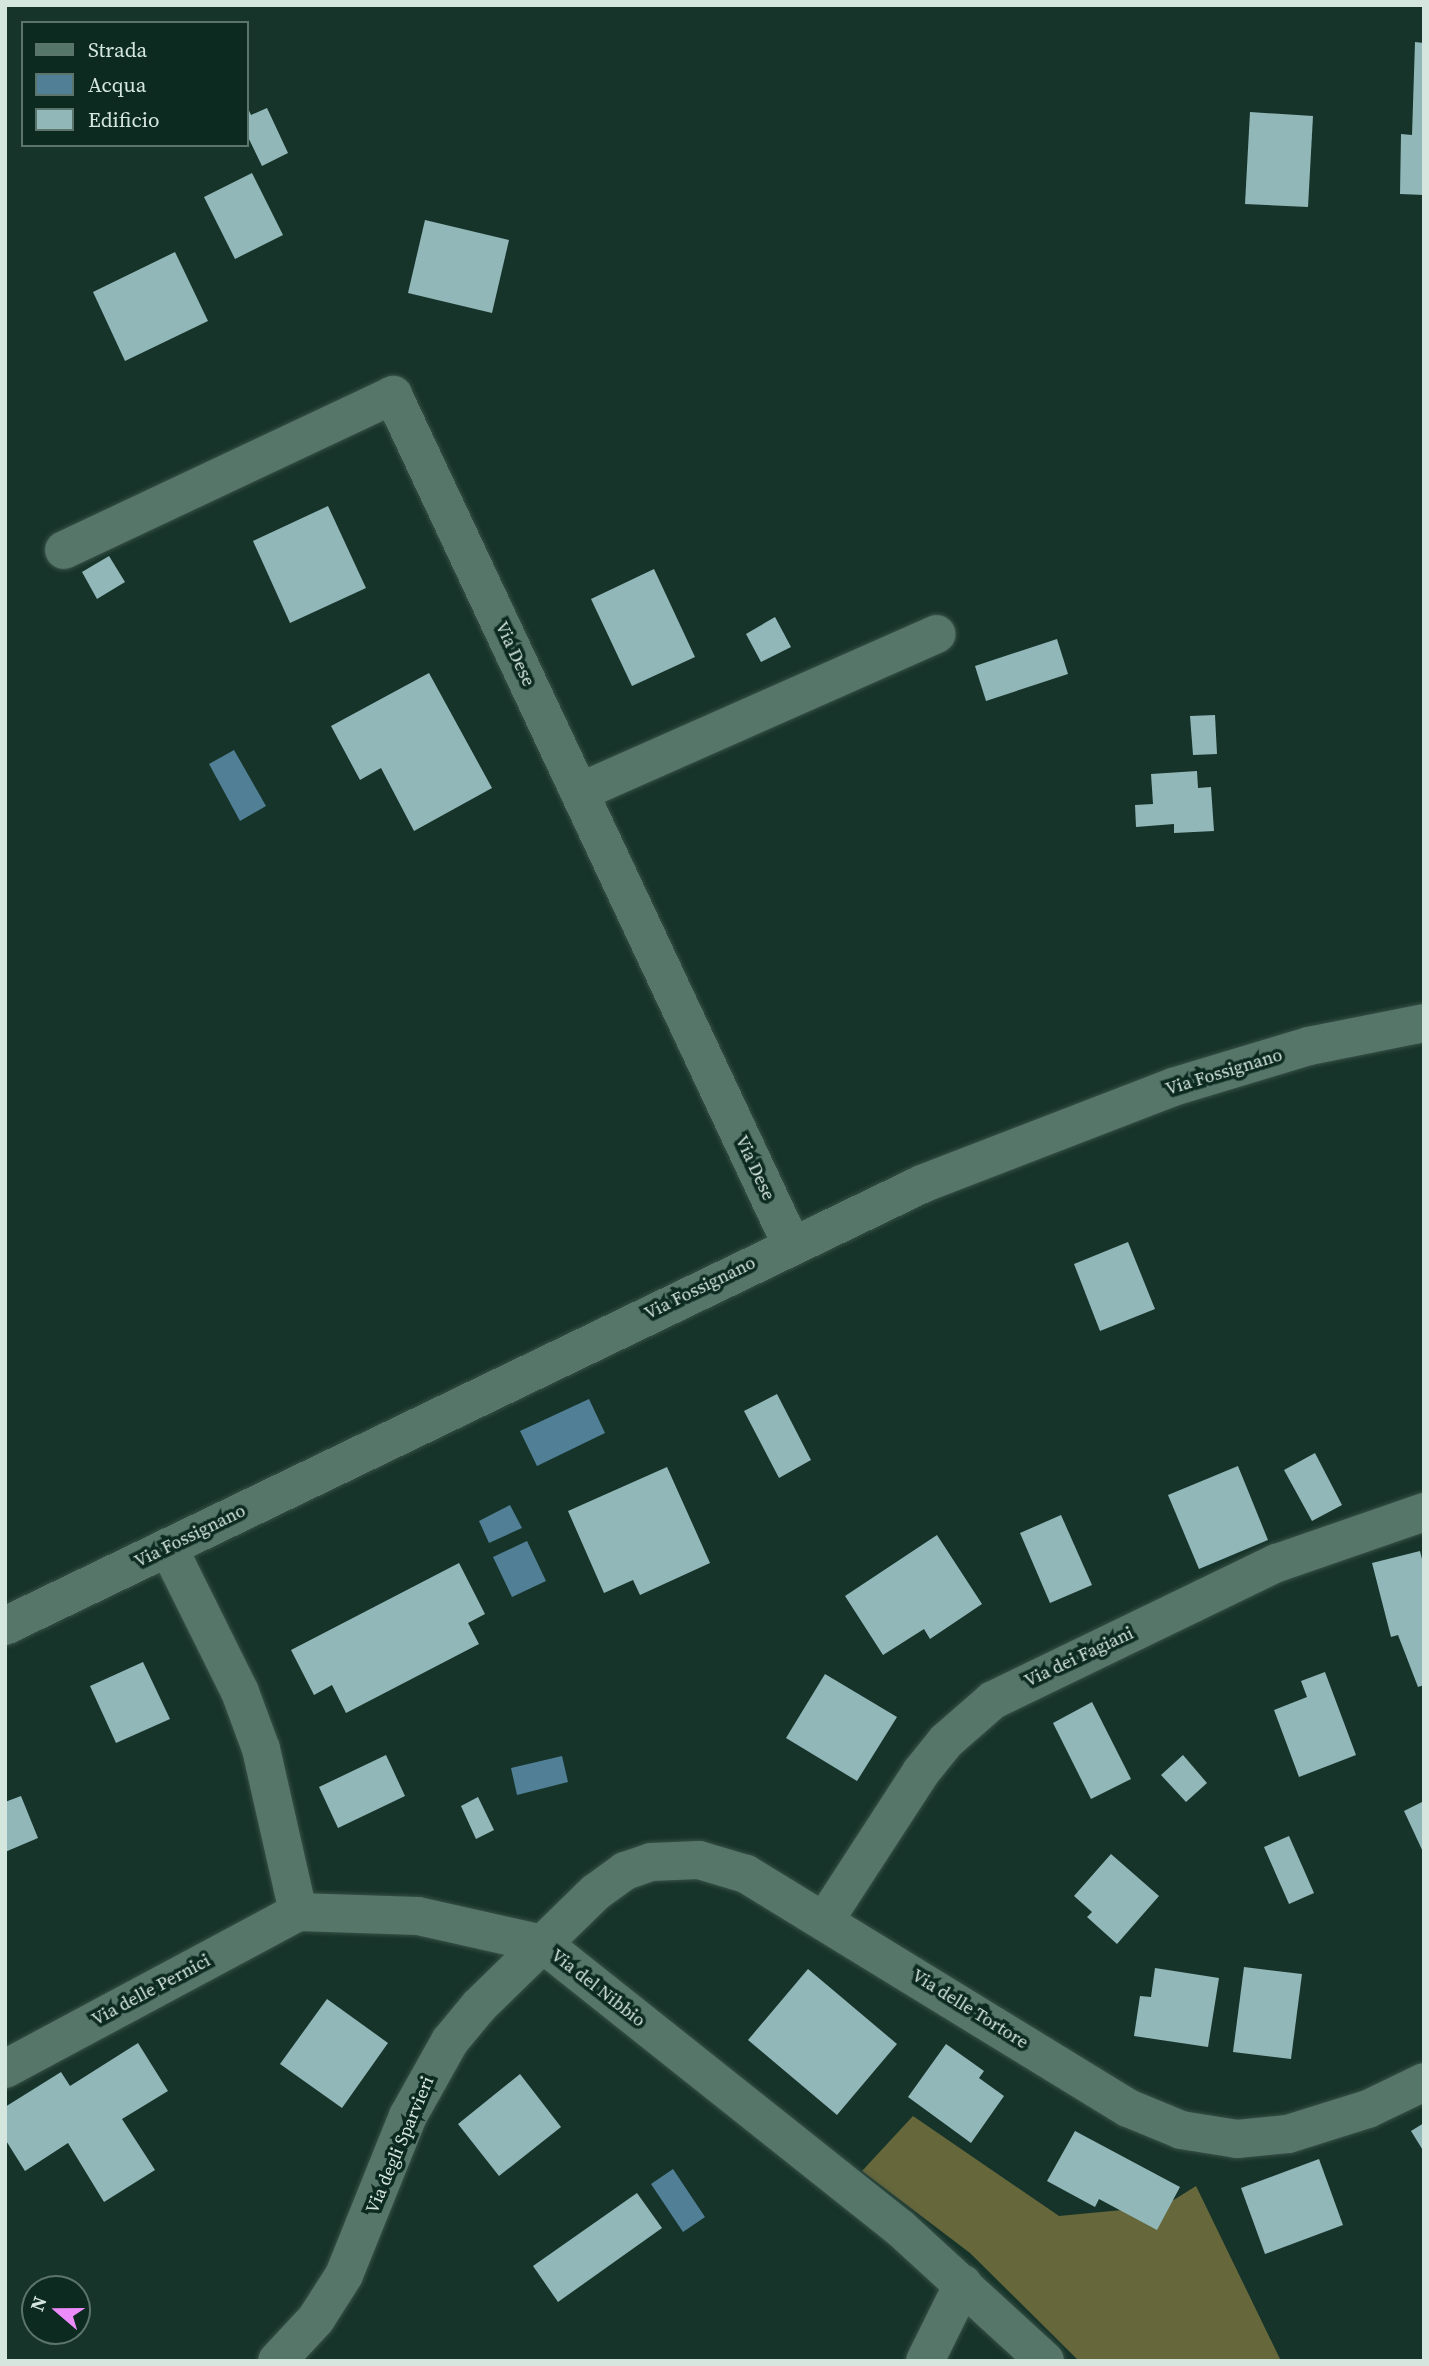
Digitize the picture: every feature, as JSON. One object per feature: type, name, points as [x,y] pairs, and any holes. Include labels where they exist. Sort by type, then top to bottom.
[{"type":"street","name":"Via Dese","points":[[64,550],[393,395],[791,1244]]},
{"type":"street","points":[[580,792],[937,634]]},
{"type":"street","name":"Via Fossignano","points":[[5,1626],[791,1244],[966,1166],[1173,1087],[1310,1046],[1424,1023]]},
{"type":"street","name":"Via dei Fagiani","points":[[825,1920],[921,1772],[946,1741],[993,1700],[1277,1563],[1424,1512]]},
{"type":"street","points":[[168,1546],[240,1692],[261,1749],[298,1912]]},
{"type":"street","name":"Via delle Tortore","points":[[543,1944],[617,1876],[639,1865],[672,1859],[714,1862],[746,1874],[825,1920],[1128,2108],[1193,2134],[1247,2138],[1297,2132],[1360,2112],[1424,2082]]},
{"type":"street","name":"Via del Nibbio","points":[[298,1912],[418,1916],[543,1944],[899,2227],[1045,2361]]},
{"type":"street","name":"Via delle Pernici","points":[[5,2069],[298,1912]]},
{"type":"street","name":"Via degli Sparvieri","points":[[277,2361],[316,2319],[344,2275],[408,2116],[435,2064],[471,2015],[543,1944]]},
{"type":"street","points":[[925,2361],[963,2284]]},
{"type":"shaded area","points":[[913,2116],[1059,2216],[1164,2206],[1196,2186],[1281,2361],[1079,2361],[970,2253],[862,2171]]},
{"type":"water","points":[[234,750],[266,806],[240,821],[209,764]]},
{"type":"water","points":[[589,1399],[605,1433],[537,1466],[520,1431]]},
{"type":"water","points":[[510,1505],[522,1528],[489,1543],[479,1521]]},
{"type":"water","points":[[527,1541],[546,1581],[512,1597],[493,1557]]},
{"type":"water","points":[[562,1756],[568,1782],[517,1795],[511,1768]]},
{"type":"water","points":[[673,2169],[705,2217],[683,2232],[651,2184]]},
{"type":"building","points":[[1415,42],[1424,43],[1424,195],[1400,194],[1401,134],[1412,135]]},
{"type":"building","points":[[248,108],[251,115],[267,108],[288,153],[262,166],[248,137]]},
{"type":"building","points":[[1250,112],[1313,116],[1308,207],[1245,204]]},
{"type":"building","points":[[252,173],[283,235],[235,259],[204,197]]},
{"type":"building","points":[[425,220],[509,240],[492,313],[408,293]]},
{"type":"building","points":[[175,252],[208,321],[125,361],[93,292]]},
{"type":"building","points":[[328,506],[366,588],[290,623],[253,541]]},
{"type":"building","points":[[109,556],[125,582],[97,599],[82,572]]},
{"type":"building","points":[[654,569],[695,657],[632,686],[591,599]]},
{"type":"building","points":[[775,617],[791,647],[761,662],[746,634]]},
{"type":"building","points":[[1057,639],[1068,674],[986,701],[975,666]]},
{"type":"building","points":[[429,673],[492,788],[414,831],[381,768],[360,780],[331,726]]},
{"type":"building","points":[[1215,715],[1217,754],[1193,755],[1190,716]]},
{"type":"building","points":[[1197,771],[1198,788],[1211,787],[1214,831],[1174,833],[1174,824],[1136,827],[1135,805],[1153,804],[1151,774]]},
{"type":"building","points":[[1128,1242],[1155,1309],[1100,1331],[1074,1264]]},
{"type":"building","points":[[777,1394],[811,1460],[779,1478],[744,1411]]},
{"type":"building","points":[[1315,1453],[1342,1505],[1312,1521],[1284,1470]]},
{"type":"building","points":[[1238,1466],[1268,1540],[1199,1569],[1168,1495]]},
{"type":"building","points":[[667,1467],[710,1563],[640,1595],[633,1580],[604,1593],[568,1511]]},
{"type":"building","points":[[1061,1515],[1092,1585],[1050,1603],[1020,1533]]},
{"type":"building","points":[[937,1535],[982,1604],[930,1639],[924,1629],[883,1655],[845,1596]]},
{"type":"building","points":[[1420,1551],[1424,1567],[1424,1685],[1418,1687],[1398,1635],[1391,1637],[1372,1563]]},
{"type":"building","points":[[459,1563],[485,1614],[468,1623],[479,1644],[346,1713],[332,1685],[314,1695],[291,1650]]},
{"type":"building","points":[[143,1662],[170,1719],[116,1743],[90,1686]]},
{"type":"building","points":[[1325,1672],[1356,1755],[1299,1777],[1274,1710],[1307,1697],[1301,1681]]},
{"type":"building","points":[[825,1674],[897,1717],[857,1781],[786,1738]]},
{"type":"building","points":[[1092,1702],[1131,1779],[1091,1799],[1053,1723]]},
{"type":"building","points":[[386,1755],[405,1796],[338,1828],[319,1787]]},
{"type":"building","points":[[1183,1755],[1207,1783],[1186,1802],[1161,1775]]},
{"type":"building","points":[[21,1796],[38,1838],[5,1852],[5,1802]]},
{"type":"building","points":[[478,1797],[494,1830],[476,1839],[461,1806]]},
{"type":"building","points":[[1424,1801],[1424,1854],[1404,1811]]},
{"type":"building","points":[[1289,1836],[1314,1893],[1289,1904],[1264,1847]]},
{"type":"building","points":[[1111,1854],[1159,1896],[1117,1944],[1087,1917],[1092,1912],[1074,1896]]},
{"type":"building","points":[[1244,1967],[1302,1974],[1291,2059],[1233,2052]]},
{"type":"building","points":[[1155,1968],[1219,1978],[1208,2047],[1134,2036],[1140,1996],[1151,1997]]},
{"type":"building","points":[[808,1969],[897,2044],[837,2115],[748,2040]]},
{"type":"building","points":[[327,1999],[388,2043],[342,2108],[280,2064]]},
{"type":"building","points":[[138,2043],[168,2091],[122,2119],[155,2170],[104,2202],[68,2143],[25,2171],[5,2139],[5,2107],[61,2072],[70,2086]]},
{"type":"building","points":[[946,2044],[984,2071],[979,2078],[1004,2096],[971,2143],[908,2097]]},
{"type":"building","points":[[520,2074],[561,2127],[499,2176],[458,2124]]},
{"type":"building","points":[[1424,2123],[1424,2152],[1411,2131]]},
{"type":"building","points":[[1075,2131],[1180,2187],[1157,2230],[1099,2199],[1095,2207],[1047,2181]]},
{"type":"building","points":[[1319,2159],[1343,2225],[1265,2254],[1241,2188]]},
{"type":"building","points":[[637,2193],[662,2228],[558,2302],[533,2266]]}]
